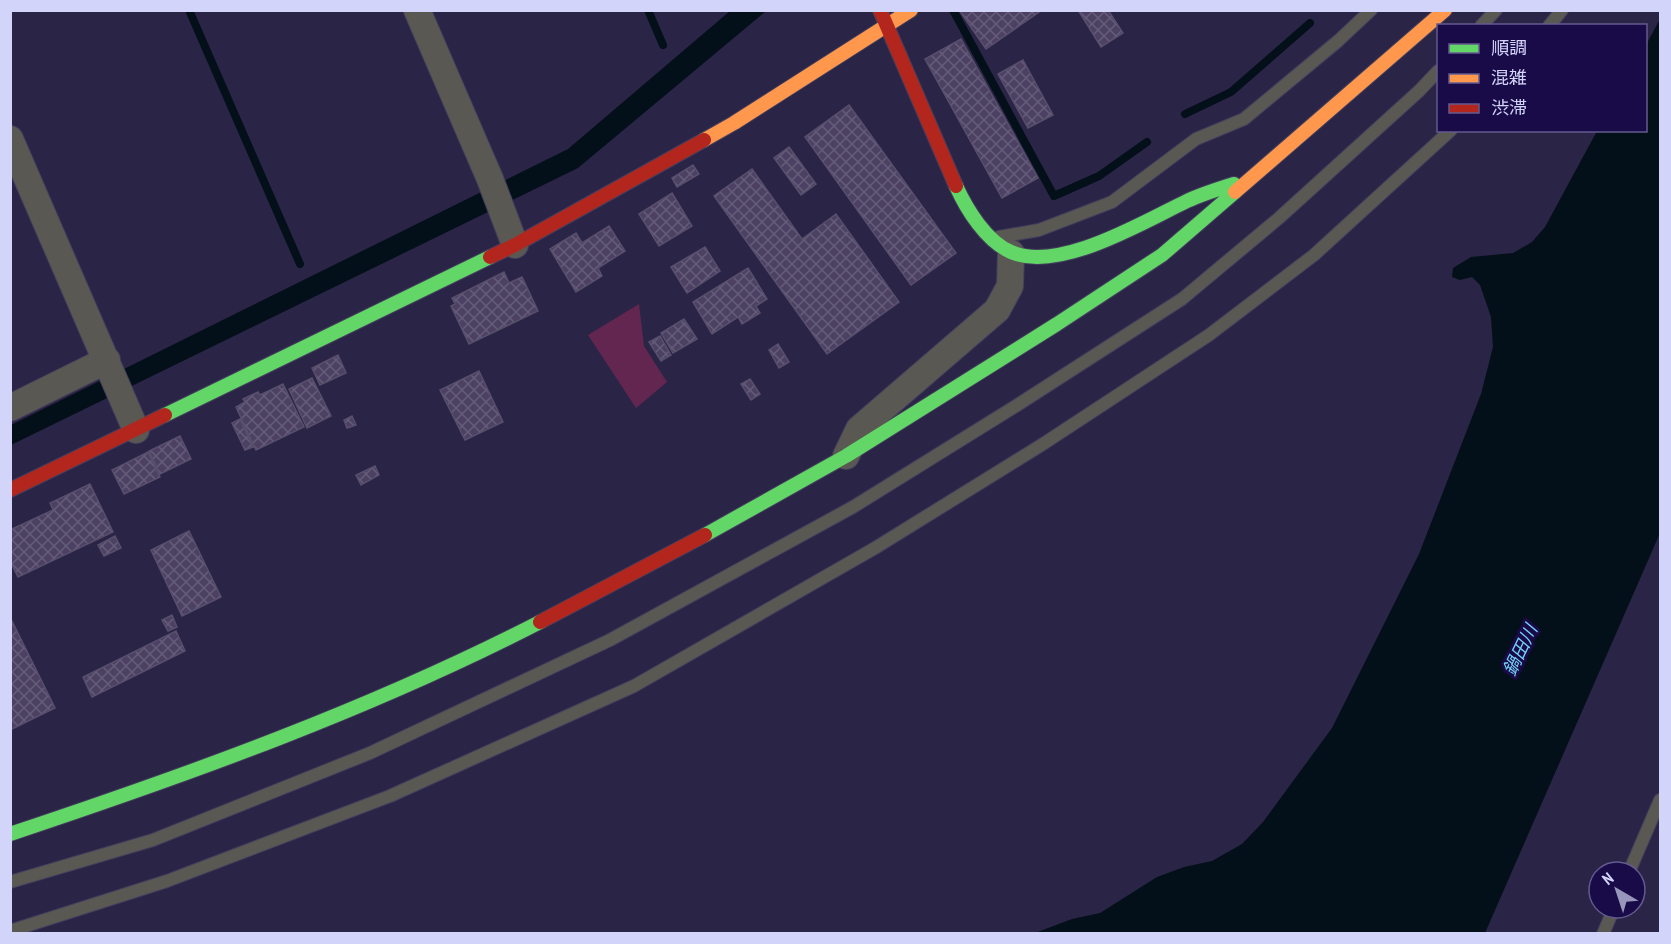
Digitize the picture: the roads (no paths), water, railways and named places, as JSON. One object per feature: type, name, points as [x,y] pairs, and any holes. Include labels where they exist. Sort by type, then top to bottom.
[{"type":"street","points":[[417,10],[516,245]]},
{"type":"street","points":[[880,10],[960,196],[975,219],[1002,246],[1031,256],[1053,257],[1113,238],[1215,189],[1250,180]]},
{"type":"street","points":[[10,490],[516,245],[734,123],[911,10]]},
{"type":"street","points":[[10,834],[139,791],[335,716],[493,646],[670,554],[846,456],[1057,324],[1162,255],[1445,10]]},
{"type":"street","points":[[10,139],[136,430]]},
{"type":"street","points":[[846,456],[859,429],[998,310],[1010,286],[1002,246]]},
{"type":"street","points":[[10,408],[108,363]]},
{"type":"lane","points":[[1002,246],[1112,202],[1196,139],[1244,119],[1371,10]]},
{"type":"lane","points":[[1483,24],[1496,10]]},
{"type":"lane","points":[[1551,24],[1562,10]]},
{"type":"lane","points":[[10,882],[153,840],[370,753],[610,640],[853,507],[1182,299],[1279,218],[1437,72]]},
{"type":"lane","points":[[10,931],[166,881],[390,796],[634,686],[875,548],[1043,444],[1209,335],[1314,255],[1449,132]]},
{"type":"lane","points":[[1634,860],[1660,800]]},
{"type":"water","points":[[730,11],[766,11],[578,168],[11,445],[11,425],[568,149]]},
{"type":"water","name":"鍋田川","points":[[1660,19],[1660,533],[1485,933],[1035,933],[1072,919],[1100,913],[1157,877],[1184,867],[1212,861],[1242,844],[1263,822],[1332,728],[1419,554],[1481,394],[1493,347],[1491,317],[1480,285],[1472,277],[1460,280],[1452,277],[1453,268],[1471,257],[1513,253],[1532,242],[1545,227],[1596,132],[1647,132],[1647,43]]},
{"type":"waterway","points":[[189,10],[300,264]]},
{"type":"waterway","points":[[648,10],[663,45]]},
{"type":"waterway","points":[[953,10],[1054,196],[1099,176],[1147,142]]},
{"type":"waterway","points":[[1185,114],[1231,92],[1310,23]]}]
